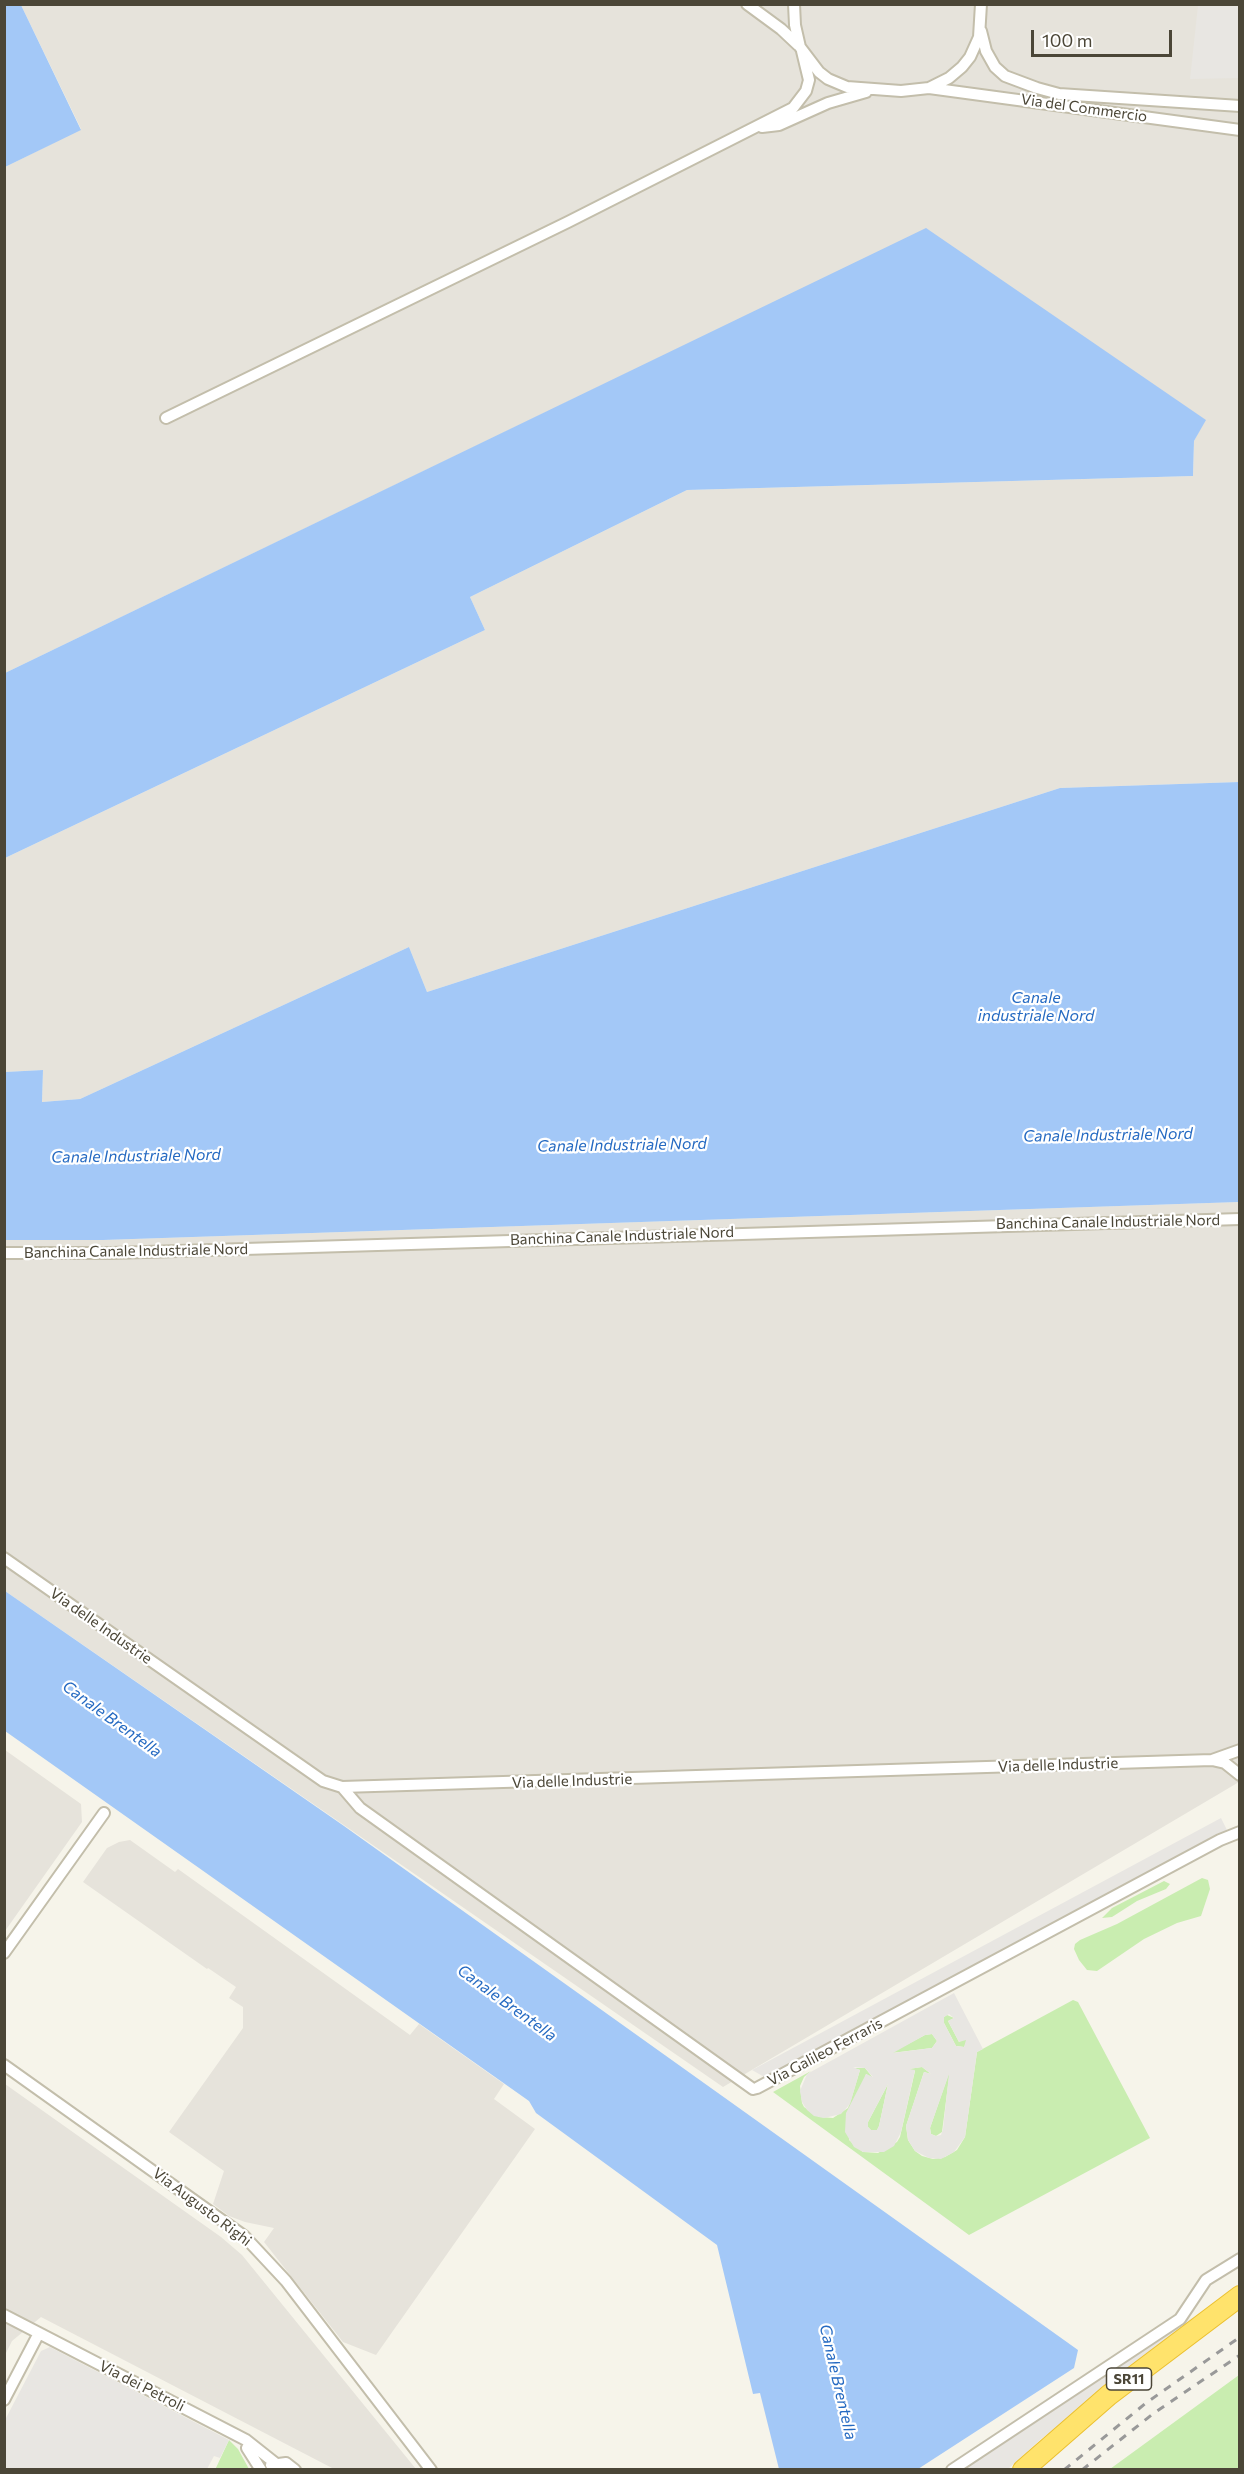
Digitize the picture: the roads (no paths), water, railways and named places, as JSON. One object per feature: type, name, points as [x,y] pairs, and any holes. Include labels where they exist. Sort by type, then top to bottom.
[{"type":"highway","name":"SR11","points":[[1023,2469],[1109,2395],[1239,2296]]},
{"type":"highway","name":"SR11","points":[[1041,2469],[1109,2409],[1239,2310]]},
{"type":"street","points":[[747,4],[781,29],[828,79],[847,87],[873,90]]},
{"type":"street","points":[[166,418],[568,222],[793,108],[803,97],[809,80],[795,25],[794,4]]},
{"type":"street","points":[[929,88],[949,78],[962,67],[975,47],[981,27],[981,4]]},
{"type":"street","name":"Via del Commercio","points":[[981,27],[986,51],[995,67],[1005,76],[1037,88],[1059,94],[1239,106]]},
{"type":"street","name":"Via del Commercio","points":[[873,90],[929,88],[1239,130]]},
{"type":"street","points":[[756,127],[779,125],[828,103],[873,90]]},
{"type":"street","name":"Banchina Canale Industriale Nord","points":[[4,1253],[124,1252],[935,1226],[1239,1219]]},
{"type":"street","name":"Via delle Industrie","points":[[4,1558],[322,1781],[342,1787],[1212,1760],[1225,1762],[1239,1775]]},
{"type":"street","name":"Via delle Industrie","points":[[1212,1760],[1239,1750]]},
{"type":"street","name":"Via Galileo Ferraris","points":[[342,1787],[360,1808],[753,2089],[1220,1840],[1239,1832]]},
{"type":"street","points":[[4,1953],[105,1813]]},
{"type":"street","name":"Via Galileo Ferraris","points":[[1220,1840],[1239,1825]]},
{"type":"street","name":"Via Augusto Righi","points":[[4,2065],[249,2240],[286,2281],[431,2469]]},
{"type":"street","points":[[952,2469],[1180,2319],[1206,2280],[1239,2259]]},
{"type":"street","name":"Via dei Petroli","points":[[4,2315],[246,2440],[275,2463]]},
{"type":"street","points":[[4,2400],[39,2333]]},
{"type":"street","points":[[221,2427],[233,2434],[251,2452],[263,2469],[275,2463],[286,2463],[295,2469]]},
{"type":"water","points":[[5,4],[21,5],[81,130],[5,167]]},
{"type":"water","points":[[926,228],[1206,420],[1194,441],[1193,476],[687,490],[470,597],[485,630],[5,858],[5,673]]},
{"type":"water","name":"Canale industriale Nord","points":[[1239,782],[1239,1202],[103,1240],[5,1240],[5,1072],[43,1070],[42,1102],[80,1099],[409,947],[427,992],[1060,788]]},
{"type":"water","name":"Canale Brentella","points":[[5,1591],[344,1826],[1078,2350],[1074,2368],[918,2469],[779,2469],[760,2393],[753,2394],[717,2245],[536,2113],[529,2101],[5,1731]]},
{"type":"railway","points":[[1064,2470],[1146,2403],[1240,2337]]},
{"type":"railway","points":[[1082,2470],[1154,2413],[1240,2355]]},
{"type":"water label","name":"Canale Industriale Nord","points":[[1108,1135]]},
{"type":"water label","name":"Canale Industriale Nord","points":[[622,1145]]},
{"type":"water label","name":"Canale Industriale Nord","points":[[136,1156]]}]
